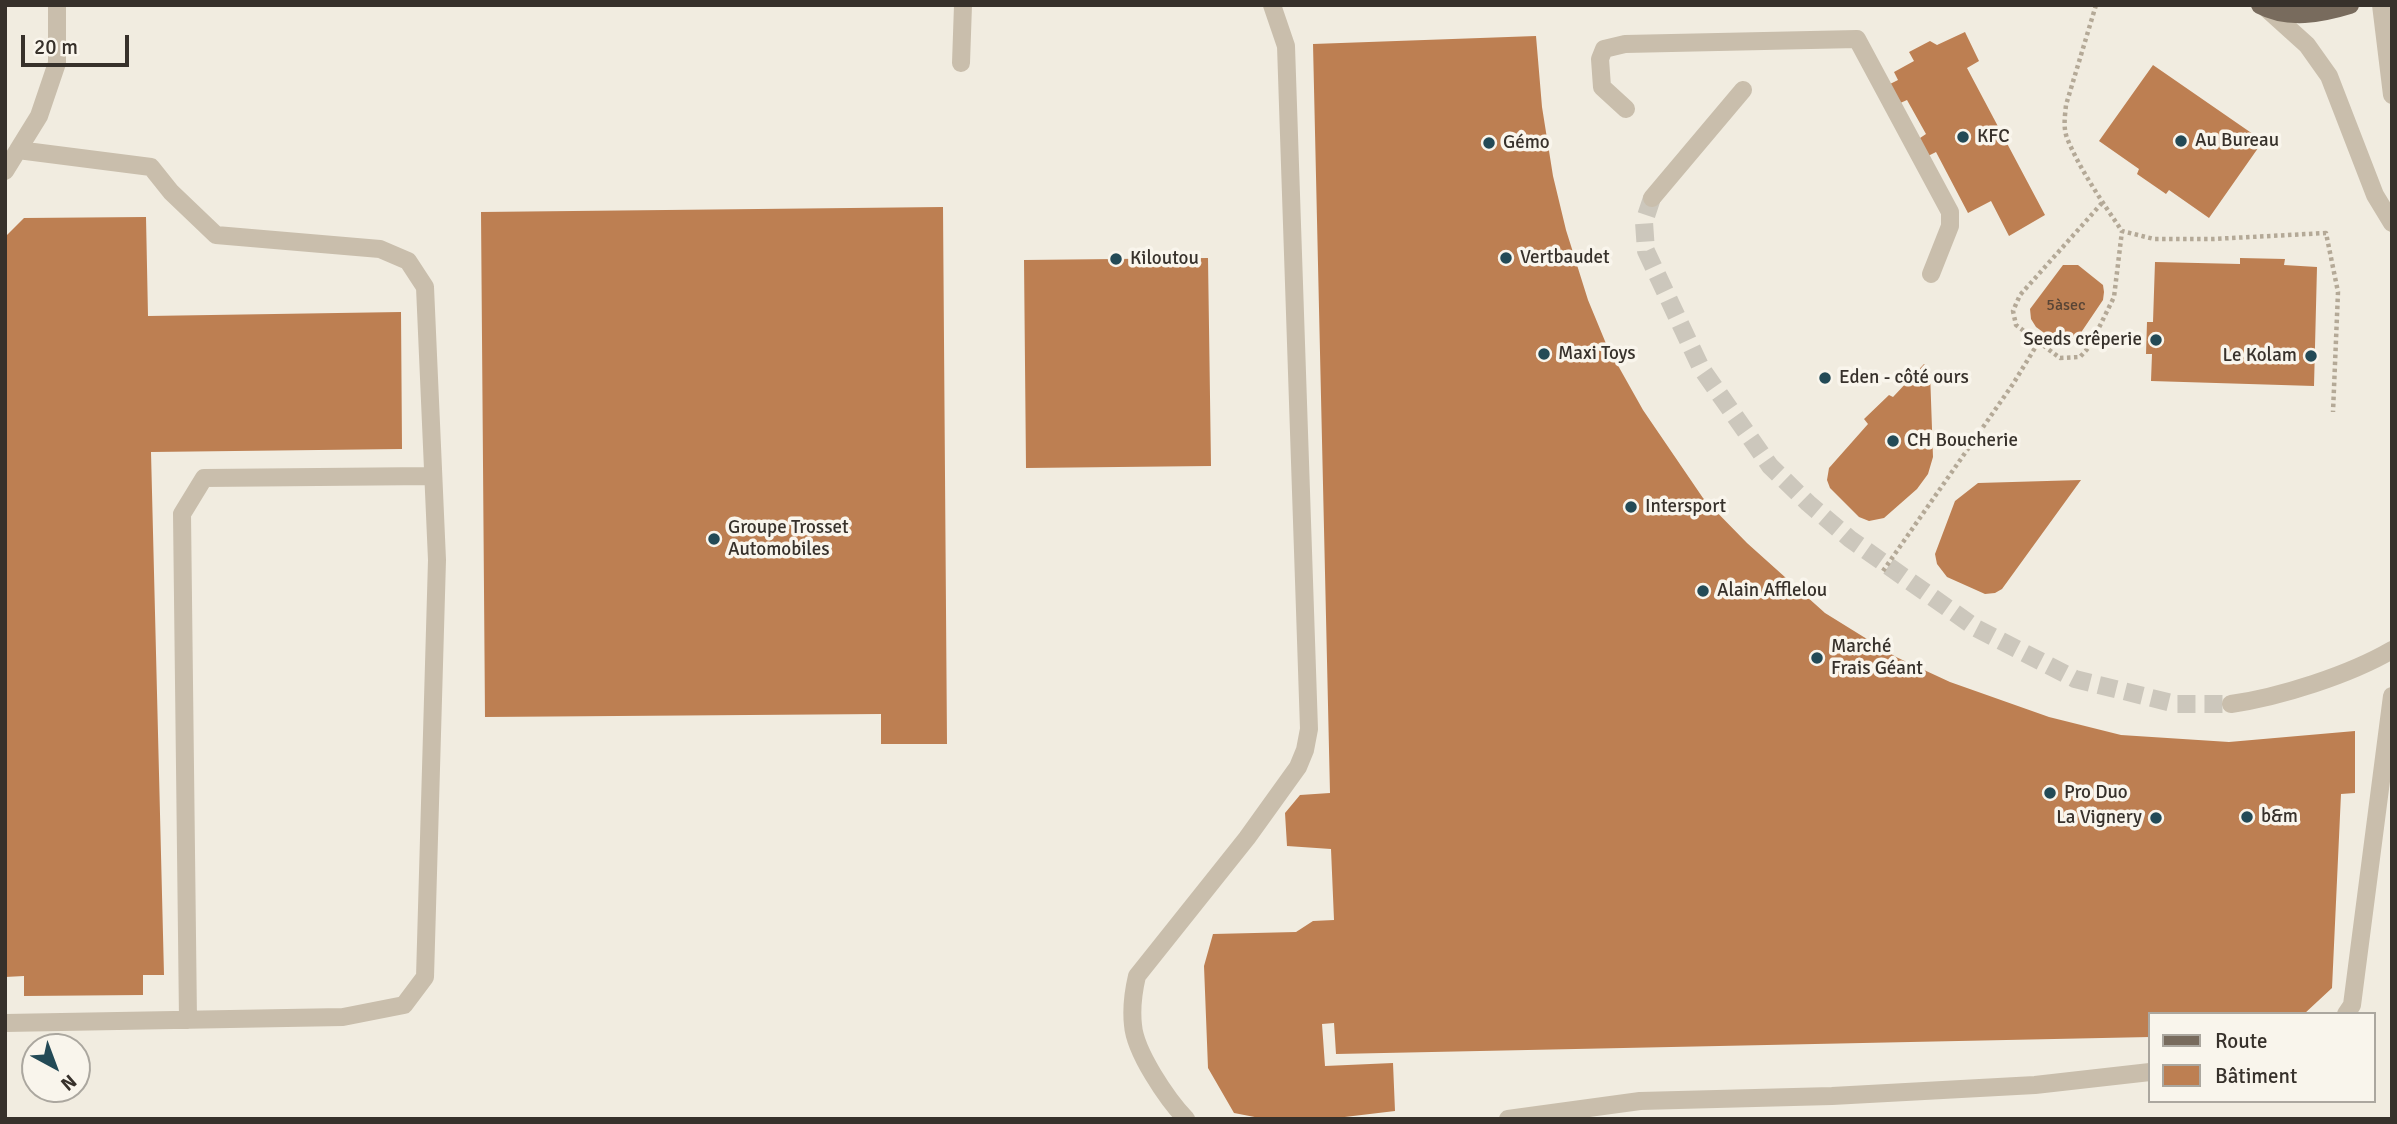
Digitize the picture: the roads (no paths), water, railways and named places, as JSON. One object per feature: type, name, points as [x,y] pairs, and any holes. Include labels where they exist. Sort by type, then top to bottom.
[{"type":"main road","points":[[2263,7],[2292,14],[2323,14],[2350,5]]},
{"type":"lane","points":[[5,170],[39,116],[57,63],[57,5]]},
{"type":"lane","points":[[961,63],[963,5]]},
{"type":"lane","points":[[1186,1119],[1172,1104],[1146,1061],[1133,1028],[1132,999],[1138,976],[1247,838],[1298,767],[1309,729],[1286,46],[1272,5]]},
{"type":"lane","points":[[2381,5],[2392,94]]},
{"type":"lane","points":[[2263,7],[2307,45],[2329,76],[2375,195],[2392,223]]},
{"type":"lane","points":[[1626,109],[1602,87],[1600,59],[1604,49],[1625,44],[1857,39],[1950,212],[1950,226],[1931,274]]},
{"type":"lane","points":[[1652,198],[1743,90]]},
{"type":"lane","points":[[5,1023],[343,1017],[404,1005],[425,977],[437,560],[425,286],[408,261],[380,249],[216,235],[171,192],[151,167],[18,150]]},
{"type":"lane","points":[[188,1020],[182,514],[204,478],[432,476]]},
{"type":"lane","points":[[2231,704],[2254,701],[2308,685],[2376,659],[2392,650]]},
{"type":"lane","points":[[2347,1012],[2352,1005],[2392,696]]},
{"type":"lane","points":[[1508,1119],[1640,1101],[1832,1096],[2035,1085],[2148,1072]]},
{"type":"tunnel","points":[[1652,198],[1644,222],[1646,251],[1701,368],[1770,466],[1808,503],[1850,539],[1976,628],[2075,679],[2176,704],[2231,704]]},
{"type":"place","name":"KFC","points":[[1963,137]]},
{"type":"place","name":"Au Bureau","points":[[2181,141]]},
{"type":"place","name":"Gémo","points":[[1489,143]]},
{"type":"place","name":"Vertbaudet","points":[[1506,258]]},
{"type":"place","name":"Kiloutou","points":[[1116,259]]},
{"type":"place","name":"Seeds crêperie","points":[[2156,340]]},
{"type":"place","name":"Maxi Toys","points":[[1544,354]]},
{"type":"place","name":"Le Kolam","points":[[2311,356]]},
{"type":"place","name":"Eden - côté ours","points":[[1825,378]]},
{"type":"place","name":"CH Boucherie","points":[[1893,441]]},
{"type":"place","name":"Intersport","points":[[1631,507]]},
{"type":"place","name":"Groupe Trosset Automobiles","points":[[714,539]]},
{"type":"place","name":"Alain Afflelou","points":[[1703,591]]},
{"type":"place","name":"Marché Frais Géant","points":[[1817,658]]},
{"type":"place","name":"Pro Duo","points":[[2050,793]]},
{"type":"place","name":"b&m","points":[[2247,817]]},
{"type":"place","name":"La Vignery","points":[[2156,818]]}]
